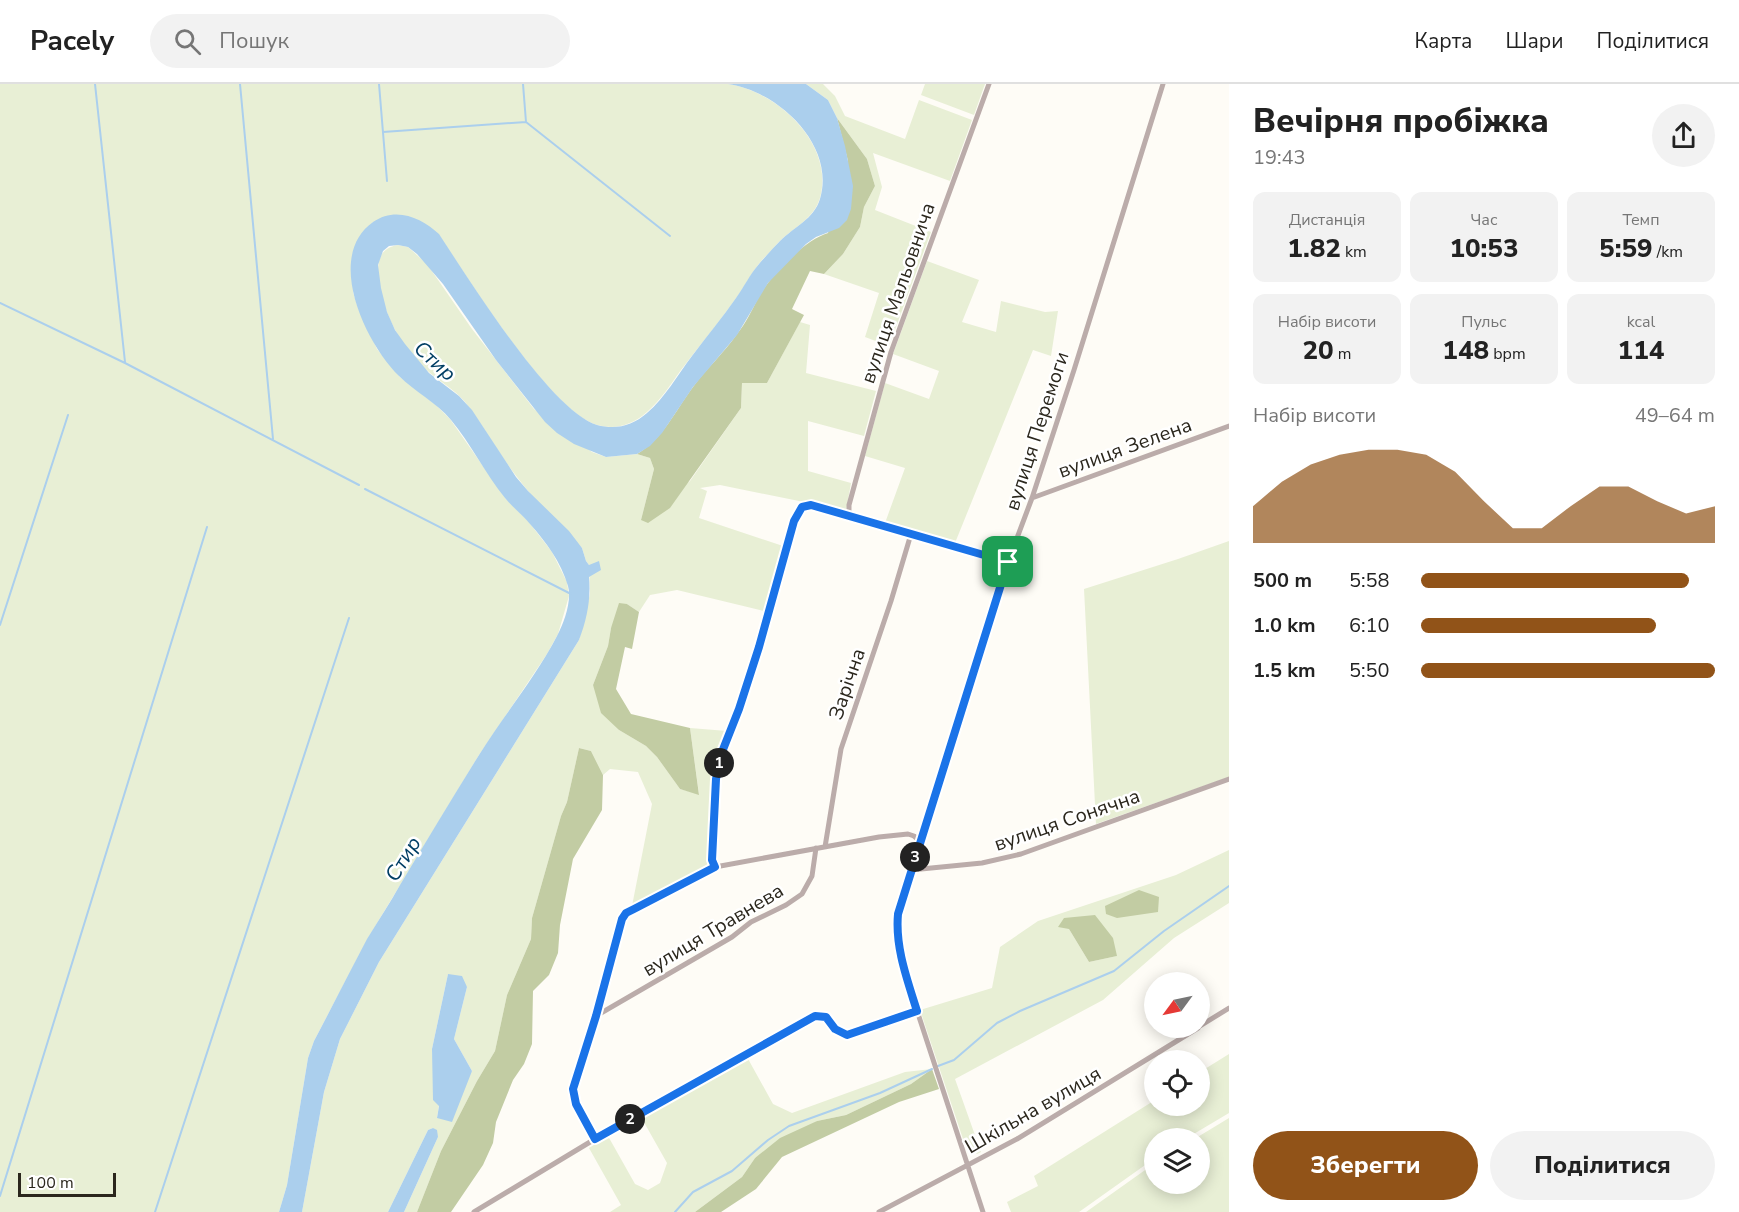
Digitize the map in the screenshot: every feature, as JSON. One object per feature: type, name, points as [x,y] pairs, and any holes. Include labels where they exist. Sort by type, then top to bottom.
[{"type":"street","name":"вулиця Мальовнича","points":[[849,516],[849,505],[891,352],[989,84]]},
{"type":"street","name":"вулиця Перемоги","points":[[983,1212],[903,968],[897,926],[902,899],[1008,562],[1032,498],[1074,370],[1163,84]]},
{"type":"street","name":"вулиця Зелена","points":[[1032,498],[1229,426]]},
{"type":"street","points":[[715,867],[712,860],[716,779],[722,752],[759,647],[799,510],[811,505],[1008,562]]},
{"type":"street","name":"Зарічна","points":[[825,847],[841,749],[891,602],[910,534]]},
{"type":"street","name":"вулиця Сонячна","points":[[911,870],[982,863],[1021,854],[1229,779]]},
{"type":"street","points":[[595,1139],[576,1104],[573,1089],[596,1016],[622,919],[626,913],[715,867],[908,834],[921,842]]},
{"type":"street","name":"вулиця Травнева","points":[[596,1016],[732,937],[752,922],[795,899],[808,886],[812,876],[816,848]]},
{"type":"street","name":"Шкільна вулиця","points":[[1210,1020],[1229,1008]]},
{"type":"street","points":[[474,1212],[595,1139],[815,1016],[826,1017],[835,1029],[847,1035],[917,1011]]},
{"type":"street","name":"Шкільна вулиця","points":[[879,1212],[969,1166],[1181,1038]]},
{"type":"green space","points":[[0,84],[728,84],[765,97],[783,109],[798,123],[819,158],[822,178],[820,198],[813,211],[762,260],[728,310],[656,403],[636,420],[617,427],[597,425],[578,415],[557,395],[511,341],[439,235],[373,222],[358,240],[353,292],[377,349],[400,377],[450,419],[506,499],[528,521],[552,552],[567,582],[569,596],[558,634],[547,654],[479,755],[368,938],[314,1041],[308,1058],[287,1185],[279,1212],[0,1212]]},
{"type":"green space","points":[[806,84],[823,84],[835,96],[845,116],[905,139],[919,100],[972,120],[950,181],[873,153],[882,187],[875,210],[931,232],[889,346],[865,337],[879,293],[824,274],[843,254],[860,227],[864,207],[875,186],[867,159],[837,118],[828,100]]},
{"type":"green space","points":[[925,84],[985,84],[974,115],[921,95]]},
{"type":"green space","points":[[837,118],[867,159],[875,186],[864,207],[860,227],[843,254],[824,274],[810,271],[792,309],[804,315],[767,383],[742,383],[741,408],[670,508],[648,523],[641,520],[654,469],[650,458],[637,454],[661,433],[698,380],[740,330],[763,289],[779,270],[798,251],[828,233],[848,161]]},
{"type":"green space","points":[[398,245],[408,247],[427,264],[472,329],[534,409],[592,452],[606,457],[637,454],[650,458],[654,469],[641,520],[690,481],[741,408],[742,383],[767,383],[800,322],[810,325],[806,373],[876,391],[864,436],[808,421],[808,471],[851,483],[846,511],[812,501],[804,502],[720,485],[700,488],[707,491],[699,518],[783,546],[764,611],[677,590],[650,595],[639,612],[627,604],[611,628],[608,646],[593,685],[619,730],[646,746],[657,757],[680,789],[699,794],[690,728],[727,731],[716,756],[707,866],[632,906],[652,804],[638,772],[610,769],[603,775],[591,751],[579,748],[567,802],[532,918],[531,939],[507,995],[495,1051],[441,1151],[417,1212],[404,1212],[438,1137],[433,1128],[428,1130],[388,1212],[302,1212],[324,1092],[340,1039],[379,962],[579,640],[590,594],[589,565],[582,548],[524,487],[465,402],[419,363],[401,340],[387,313],[378,270],[379,260],[383,253]],"holes":[[[448,974],[467,987],[454,1039],[472,1071],[437,1118],[439,1105],[432,1049]]]},
{"type":"green space","points":[[927,261],[979,280],[962,322],[996,332],[1001,301],[1045,312],[1058,311],[1051,356],[1033,350],[955,543],[885,523],[905,468],[865,456],[885,383],[929,399],[939,371],[893,354]]},
{"type":"green space","points":[[1229,541],[1229,777],[1096,824],[1084,589]]},
{"type":"green space","points":[[619,603],[627,604],[639,612],[632,649],[625,647],[616,689],[631,714],[690,728],[699,795],[680,789],[657,757],[646,746],[619,730],[601,713],[593,685],[608,646]]},
{"type":"green space","points":[[579,748],[591,751],[603,775],[602,810],[573,859],[560,925],[558,953],[549,975],[533,991],[532,1044],[524,1064],[513,1080],[496,1122],[493,1143],[483,1165],[451,1212],[417,1212],[441,1151],[495,1051],[507,995],[531,939],[532,918],[567,802]]},
{"type":"green space","points":[[1229,850],[1229,903],[1174,938],[1103,1000],[955,1079],[981,1152],[977,1154],[965,1145],[920,1010],[992,988],[1000,947],[1038,921],[1176,875]],"holes":[[[1069,929],[1117,956],[1089,962]]]},
{"type":"green space","points":[[1139,890],[1159,897],[1158,912],[1117,918],[1106,914],[1105,906]]},
{"type":"green space","points":[[1095,915],[1113,938],[1117,956],[1089,962],[1069,929],[1058,927],[1064,918]]},
{"type":"green space","points":[[1229,1054],[1229,1113],[1204,1128],[1144,1128],[1144,1166],[1079,1212],[1011,1212],[1007,1202],[1038,1186],[1034,1176],[1144,1107],[1144,1116],[1210,1116],[1210,1066]]},
{"type":"green space","points":[[747,1057],[773,1104],[792,1113],[905,1072],[932,1069],[911,1084],[846,1115],[817,1121],[755,1158],[742,1177],[695,1212],[610,1212],[621,1205],[589,1148],[608,1136],[635,1184],[648,1190],[660,1183],[667,1163],[641,1117]]},
{"type":"green space","points":[[932,1069],[939,1089],[899,1102],[782,1157],[756,1189],[721,1212],[695,1212],[742,1177],[755,1158],[780,1138],[817,1121],[846,1115],[911,1084]]},
{"type":"green space","points":[[1229,1118],[1229,1212],[1086,1212],[1144,1171],[1144,1194],[1210,1194],[1210,1130]]},
{"type":"water","name":"Стир","points":[[728,84],[806,84],[828,100],[837,118],[845,146],[853,186],[851,209],[847,220],[839,228],[816,237],[806,244],[768,283],[737,335],[693,387],[662,433],[650,446],[637,454],[606,457],[574,444],[557,433],[545,422],[496,360],[443,284],[417,254],[408,247],[398,245],[389,246],[383,251],[378,265],[381,288],[387,312],[395,330],[429,373],[459,396],[472,410],[516,477],[569,531],[582,548],[589,565],[599,561],[601,570],[589,577],[588,609],[579,640],[379,962],[340,1039],[324,1092],[302,1212],[279,1212],[287,1185],[308,1058],[314,1041],[367,939],[479,755],[548,652],[562,625],[569,598],[568,586],[561,569],[542,538],[505,498],[451,420],[399,376],[386,362],[374,343],[355,300],[351,278],[352,256],[359,237],[373,222],[391,215],[408,216],[425,223],[439,234],[489,310],[534,370],[557,395],[578,414],[597,425],[617,427],[630,424],[660,400],[756,268],[780,241],[813,212],[820,199],[823,179],[819,159],[811,141],[799,124],[766,97]]},
{"type":"water","points":[[448,974],[462,976],[467,987],[454,1039],[472,1071],[452,1122],[437,1118],[439,1106],[433,1100],[432,1049]]},
{"type":"water","points":[[433,1128],[437,1130],[438,1137],[404,1212],[388,1212],[428,1130]]},
{"type":"waterway","points":[[95,84],[125,362]]},
{"type":"waterway","points":[[240,84],[273,439]]},
{"type":"waterway","points":[[379,84],[387,181]]},
{"type":"waterway","points":[[523,84],[526,122]]},
{"type":"waterway","points":[[383,132],[526,122],[670,236]]},
{"type":"waterway","points":[[0,303],[125,363],[359,485]]},
{"type":"waterway","points":[[0,625],[68,415]]},
{"type":"waterway","points":[[365,489],[571,594]]},
{"type":"waterway","points":[[0,1196],[207,527]]},
{"type":"waterway","points":[[155,1212],[349,618]]},
{"type":"waterway","points":[[938,1066],[954,1060],[997,1023],[1114,971],[1164,931],[1229,886]]},
{"type":"waterway","points":[[675,1212],[693,1192],[732,1171],[768,1140],[789,1126],[880,1093],[932,1069]]},
{"type":"route","points":[[806,505],[811,505],[1008,562],[898,914],[898,944],[917,1011],[847,1035],[839,1033],[823,1015],[815,1016],[595,1139],[576,1104],[573,1089],[596,1016],[622,919],[626,913],[715,867],[712,863],[714,808],[716,779],[722,752],[759,647],[799,510],[806,505]]}]
